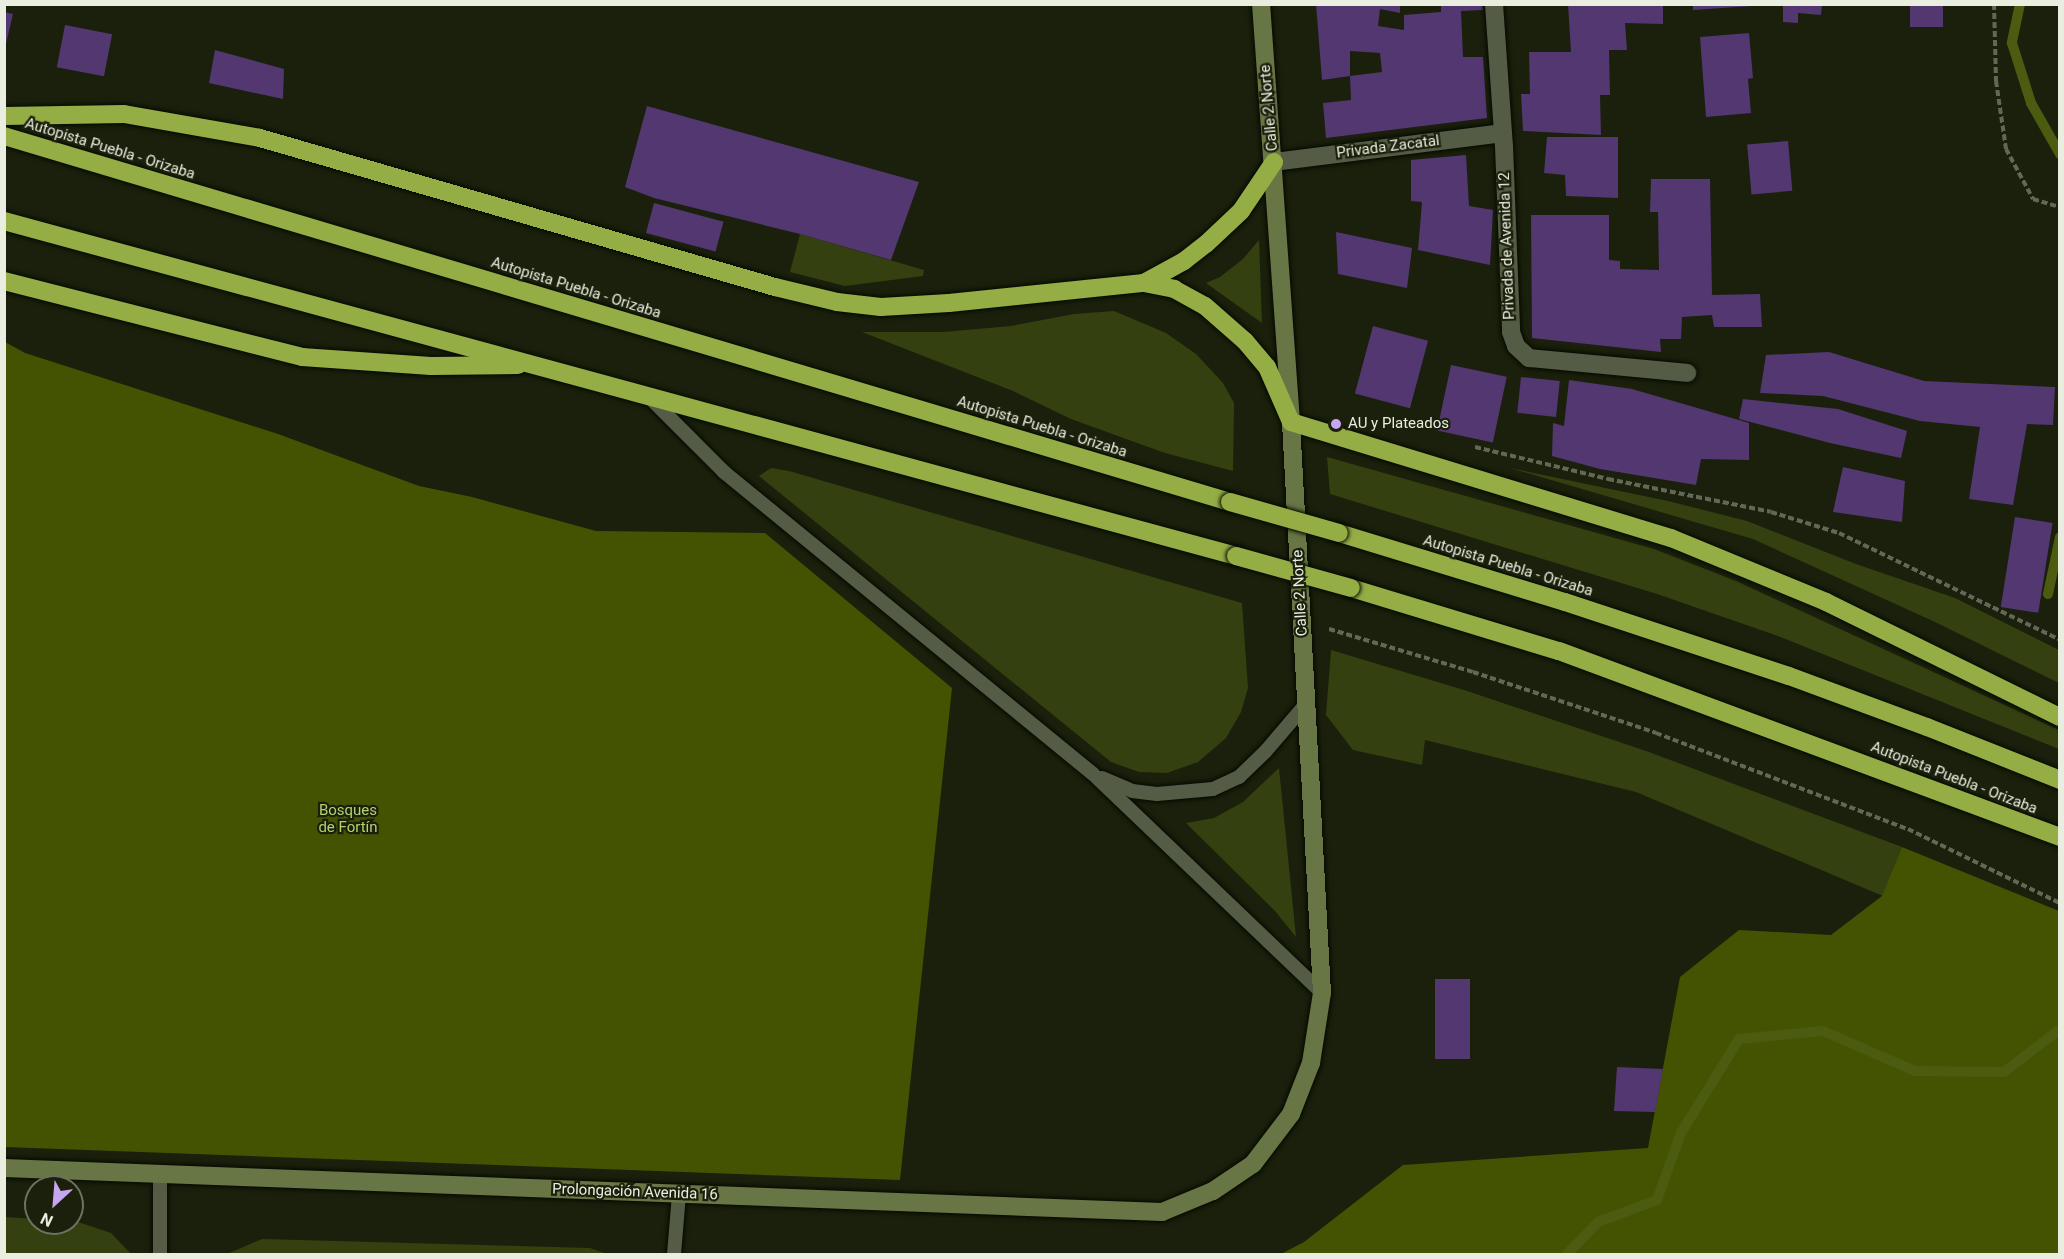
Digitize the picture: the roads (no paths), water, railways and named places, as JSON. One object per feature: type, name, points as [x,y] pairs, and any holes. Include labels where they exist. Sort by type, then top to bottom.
[{"type":"highway","points":[[4,116],[124,114],[260,138],[775,287],[837,302],[881,307],[949,303],[1144,283],[1174,289],[1204,306],[1245,341],[1267,367],[1291,422],[1671,538],[1826,602],[2060,717]]},
{"type":"highway","name":"Autopista Puebla - Orizaba","points":[[4,136],[1565,602],[1789,676],[1927,727],[2060,780]]},
{"type":"highway","points":[[1144,283],[1184,261],[1206,244],[1240,212],[1274,162]]},
{"type":"highway","name":"Autopista Puebla - Orizaba","points":[[4,221],[541,365],[1351,588],[1558,651],[2060,837]]},
{"type":"highway","points":[[4,281],[302,357],[431,366],[541,365]]},
{"type":"street","name":"Calle 2 Norte","points":[[1253,1164],[1291,1114],[1311,1063],[1322,993],[1291,422],[1261,4]]},
{"type":"street","name":"Privada de Avenida 12","points":[[1494,4],[1511,332],[1516,346],[1528,358],[1687,373]]},
{"type":"street","name":"Privada Zacatal","points":[[1274,162],[1502,133]]},
{"type":"street","name":"Prolongación Avenida 16","points":[[4,1168],[1162,1212],[1213,1191],[1253,1164]]},
{"type":"lane","points":[[647,395],[724,472],[1092,773],[1322,993]]},
{"type":"lane","points":[[1092,773],[1132,791],[1157,794],[1213,789],[1239,777],[1265,752],[1306,704]]},
{"type":"lane","points":[[160,1173],[160,1254]]},
{"type":"lane","points":[[674,1254],[679,1194]]},
{"type":"waterway","points":[[2020,4],[2012,43],[2031,103],[2060,154]]},
{"type":"waterway","points":[[2048,594],[2060,537]]},
{"type":"waterway","points":[[1567,1254],[1598,1222],[1657,1200],[1681,1133],[1739,1039],[1823,1031],[1915,1071],[2004,1072],[2060,1029]]},
{"type":"place","name":"AU y Plateados","points":[[1336,424]]},
{"type":"park label","name":"Bosques de Fortín","points":[[348,818]]}]
